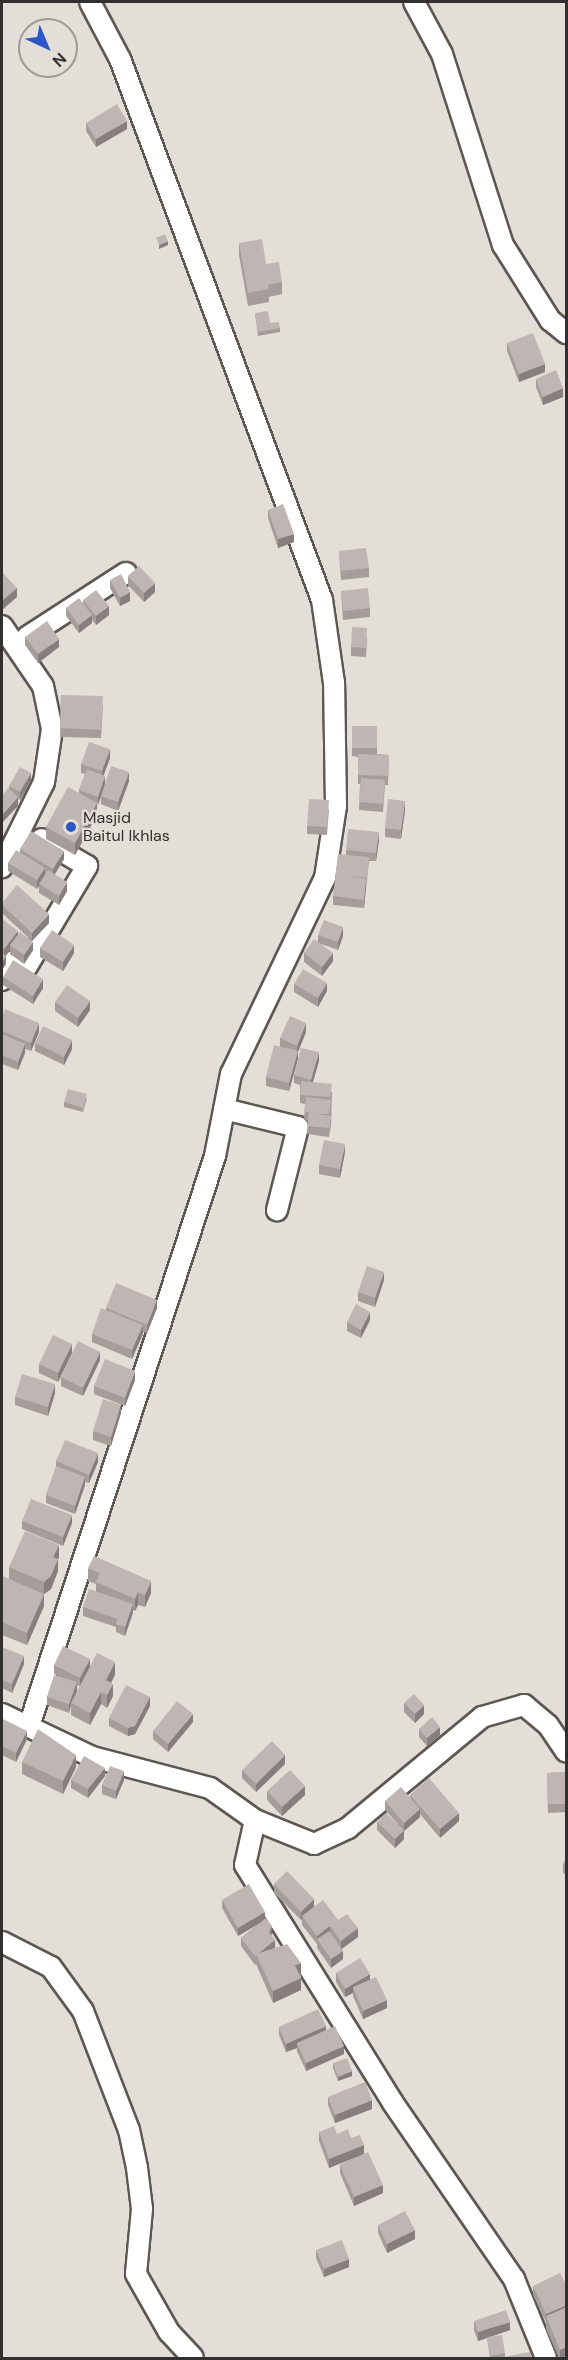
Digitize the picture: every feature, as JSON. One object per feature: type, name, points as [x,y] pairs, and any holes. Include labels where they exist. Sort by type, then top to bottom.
[{"type":"street","points":[[28,1726],[215,1156],[231,1074],[325,878],[334,847],[330,635],[120,59],[90,2]]},
{"type":"street","points":[[414,2],[442,54],[503,245],[550,320],[567,333]]},
{"type":"street","points":[[18,643],[126,573]]},
{"type":"street","points":[[2,626],[18,643],[43,686],[52,729],[44,782],[24,829],[2,867]]},
{"type":"street","points":[[2,980],[15,961],[27,966],[87,866],[24,829]]},
{"type":"street","points":[[224,1109],[298,1126],[277,1210]]},
{"type":"street","points":[[2,1714],[92,1757],[210,1788],[255,1820],[314,1844],[348,1828],[482,1716],[524,1705],[548,1725],[567,1752]]},
{"type":"street","points":[[255,1820],[245,1865],[393,2103],[514,2279],[546,2358]]},
{"type":"street","points":[[2,1942],[51,1966],[83,2011],[129,2130],[137,2168],[142,2209],[136,2274],[169,2332],[193,2358]]},
{"type":"building","points":[[117,104],[127,121],[96,139],[86,123]]},
{"type":"building","points":[[165,234],[168,241],[159,245],[156,238]]},
{"type":"building","points":[[262,239],[266,264],[279,262],[282,282],[268,285],[269,289],[248,293],[239,243]]},
{"type":"building","points":[[268,311],[270,323],[279,322],[280,328],[258,332],[255,313]]},
{"type":"building","points":[[533,333],[545,364],[519,374],[507,343]]},
{"type":"building","points":[[556,370],[563,388],[543,397],[536,379]]},
{"type":"building","points":[[283,504],[294,534],[278,539],[268,510]]},
{"type":"building","points":[[366,548],[369,568],[341,571],[339,551]]},
{"type":"building","points":[[139,566],[155,583],[144,593],[128,576]]},
{"type":"building","points":[[2,572],[17,588],[3,600],[2,598]]},
{"type":"building","points":[[121,574],[130,592],[120,598],[110,580]]},
{"type":"building","points":[[368,588],[370,608],[343,611],[341,591]]},
{"type":"building","points":[[96,590],[109,606],[96,616],[83,600]]},
{"type":"building","points":[[79,598],[92,615],[79,625],[66,608]]},
{"type":"building","points":[[47,621],[59,639],[38,654],[25,637]]},
{"type":"building","points":[[352,627],[367,628],[366,648],[351,647]]},
{"type":"building","points":[[61,695],[103,696],[101,730],[60,728]]},
{"type":"building","points":[[352,726],[377,726],[377,748],[352,748]]},
{"type":"building","points":[[89,742],[110,749],[102,771],[81,764]]},
{"type":"building","points":[[358,754],[389,755],[388,776],[358,775]]},
{"type":"building","points":[[111,766],[129,772],[118,802],[101,796]]},
{"type":"building","points":[[20,767],[31,773],[20,792],[9,786]]},
{"type":"building","points":[[87,769],[105,776],[98,797],[79,790]]},
{"type":"building","points":[[361,778],[385,780],[383,804],[359,802]]},
{"type":"building","name":"Masjid Baitul Ikhlas","points":[[68,787],[97,803],[75,843],[46,827]]},
{"type":"building","points":[[8,788],[18,797],[2,815],[2,796]]},
{"type":"building","points":[[309,799],[329,800],[327,827],[307,826]]},
{"type":"building","points":[[388,799],[405,801],[401,830],[385,828]]},
{"type":"building","points":[[348,829],[379,832],[376,853],[346,850]]},
{"type":"building","points":[[31,831],[64,851],[53,869],[20,849]]},
{"type":"building","points":[[16,850],[45,868],[37,880],[8,863]]},
{"type":"building","points":[[338,854],[369,857],[367,878],[350,876],[366,879],[364,900],[333,896]]},
{"type":"building","points":[[48,870],[67,882],[59,896],[39,884]]},
{"type":"building","points":[[17,885],[49,914],[32,933],[2,905]]},
{"type":"building","points":[[2,919],[18,931],[4,949],[2,947]]},
{"type":"building","points":[[324,920],[343,927],[338,942],[318,935]]},
{"type":"building","points":[[52,930],[74,945],[63,962],[40,948]]},
{"type":"building","points":[[20,932],[33,942],[24,955],[10,945]]},
{"type":"building","points":[[314,939],[333,953],[322,967],[304,953]]},
{"type":"building","points":[[13,960],[43,979],[33,996],[3,977]]},
{"type":"building","points":[[303,969],[327,983],[318,998],[294,984]]},
{"type":"building","points":[[67,985],[90,1001],[78,1018],[55,1002]]},
{"type":"building","points":[[5,1009],[39,1023],[31,1043],[2,1031],[2,1017]]},
{"type":"building","points":[[290,1016],[306,1023],[297,1046],[280,1038]]},
{"type":"building","points":[[43,1026],[72,1040],[64,1057],[35,1043]]},
{"type":"building","points":[[2,1034],[25,1044],[18,1062],[2,1055]]},
{"type":"building","points":[[274,1045],[298,1051],[289,1083],[266,1077]]},
{"type":"building","points":[[301,1048],[319,1052],[311,1080],[294,1075]]},
{"type":"building","points":[[301,1081],[332,1084],[330,1097],[300,1095]]},
{"type":"building","points":[[68,1089],[87,1094],[83,1108],[64,1102]]},
{"type":"building","points":[[306,1097],[331,1100],[329,1114],[316,1114],[331,1116],[329,1128],[307,1126],[309,1112],[304,1112]]},
{"type":"building","points":[[324,1140],[345,1144],[340,1169],[319,1165]]},
{"type":"building","points":[[367,1266],[384,1272],[375,1298],[358,1292]]},
{"type":"building","points":[[116,1283],[157,1300],[147,1325],[106,1308]]},
{"type":"building","points":[[356,1304],[370,1312],[361,1330],[347,1322]]},
{"type":"building","points":[[101,1308],[143,1325],[132,1350],[92,1334]]},
{"type":"building","points":[[53,1335],[72,1344],[58,1373],[39,1364]]},
{"type":"building","points":[[78,1341],[100,1352],[83,1388],[61,1377]]},
{"type":"building","points":[[105,1359],[135,1371],[125,1398],[94,1386]]},
{"type":"building","points":[[22,1374],[55,1384],[48,1407],[15,1397]]},
{"type":"building","points":[[103,1399],[121,1405],[111,1437],[93,1431]]},
{"type":"building","points":[[65,1440],[98,1453],[89,1475],[56,1461]]},
{"type":"building","points":[[56,1466],[85,1477],[75,1506],[46,1495]]},
{"type":"building","points":[[31,1499],[72,1515],[63,1537],[22,1521]]},
{"type":"building","points":[[25,1531],[59,1545],[53,1557],[58,1559],[51,1576],[44,1582],[9,1567]]},
{"type":"building","points":[[94,1556],[151,1581],[145,1595],[138,1592],[135,1599],[96,1582],[100,1573],[88,1568]]},
{"type":"building","points":[[2,1576],[44,1594],[27,1633],[2,1622]]},
{"type":"building","points":[[89,1589],[133,1604],[125,1627],[116,1624],[117,1619],[83,1607]]},
{"type":"building","points":[[63,1646],[90,1659],[80,1678],[54,1665]]},
{"type":"building","points":[[2,1647],[24,1656],[12,1684],[2,1680]]},
{"type":"building","points":[[97,1653],[115,1662],[106,1680],[113,1684],[107,1695],[101,1692],[90,1713],[71,1703]]},
{"type":"building","points":[[54,1675],[77,1682],[69,1704],[47,1697]]},
{"type":"building","points":[[126,1685],[150,1697],[135,1726],[128,1728],[109,1718]]},
{"type":"building","points":[[414,1694],[424,1705],[415,1714],[404,1703]]},
{"type":"building","points":[[177,1701],[193,1714],[168,1744],[153,1731]]},
{"type":"building","points":[[432,1717],[440,1727],[427,1738],[419,1729]]},
{"type":"building","points":[[3,1719],[27,1731],[16,1753],[2,1746]]},
{"type":"building","points":[[38,1729],[76,1755],[63,1781],[22,1762]]},
{"type":"building","points":[[272,1741],[285,1755],[256,1784],[242,1770]]},
{"type":"building","points":[[84,1756],[105,1768],[88,1789],[71,1780]]},
{"type":"building","points":[[110,1766],[124,1771],[116,1791],[102,1785]]},
{"type":"building","points":[[290,1770],[305,1786],[282,1807],[267,1791]]},
{"type":"building","points":[[567,1772],[567,1804],[548,1804],[547,1773]]},
{"type":"building","points":[[429,1778],[459,1813],[440,1829],[410,1795]]},
{"type":"building","points":[[401,1787],[420,1809],[404,1823],[385,1801]]},
{"type":"building","points":[[386,1813],[404,1830],[395,1839],[377,1822]]},
{"type":"building","points":[[287,1871],[314,1899],[301,1912],[274,1884]]},
{"type":"building","points":[[249,1884],[265,1912],[238,1928],[222,1900]]},
{"type":"building","points":[[323,1900],[338,1920],[347,1914],[358,1928],[341,1941],[330,1926],[317,1936],[302,1916]]},
{"type":"building","points":[[266,1918],[272,1926],[269,1932],[275,1940],[255,1956],[241,1938]]},
{"type":"building","points":[[329,1931],[343,1951],[331,1959],[317,1939]]},
{"type":"building","points":[[287,1944],[301,1963],[295,1965],[301,1978],[273,1991],[256,1954]]},
{"type":"building","points":[[360,1958],[370,1974],[345,1989],[336,1973]]},
{"type":"building","points":[[376,1977],[387,2000],[363,2011],[353,1987]]},
{"type":"building","points":[[318,2009],[326,2026],[286,2044],[279,2027]]},
{"type":"building","points":[[335,2026],[344,2046],[306,2063],[297,2043]]},
{"type":"building","points":[[347,2058],[352,2071],[338,2077],[333,2063]]},
{"type":"building","points":[[365,2082],[372,2100],[335,2115],[328,2097]]},
{"type":"building","points":[[334,2126],[337,2134],[348,2129],[351,2138],[360,2135],[364,2145],[329,2159],[319,2132]]},
{"type":"building","points":[[368,2152],[383,2185],[354,2197],[340,2165]]},
{"type":"building","points":[[405,2211],[415,2230],[387,2244],[378,2225]]},
{"type":"building","points":[[342,2240],[349,2259],[324,2269],[316,2250]]},
{"type":"building","points":[[560,2273],[567,2286],[567,2305],[546,2314],[533,2286]]},
{"type":"building","points":[[567,2307],[567,2347],[560,2350],[546,2316]]},
{"type":"building","points":[[506,2310],[510,2322],[478,2332],[474,2321]]},
{"type":"building","points":[[502,2335],[505,2353],[490,2356],[487,2337]]},
{"type":"building","points":[[530,2352],[532,2358],[498,2358]]},
{"type":"place","name":"Masjid Baitul Ikhlas","points":[[71,827]]}]
